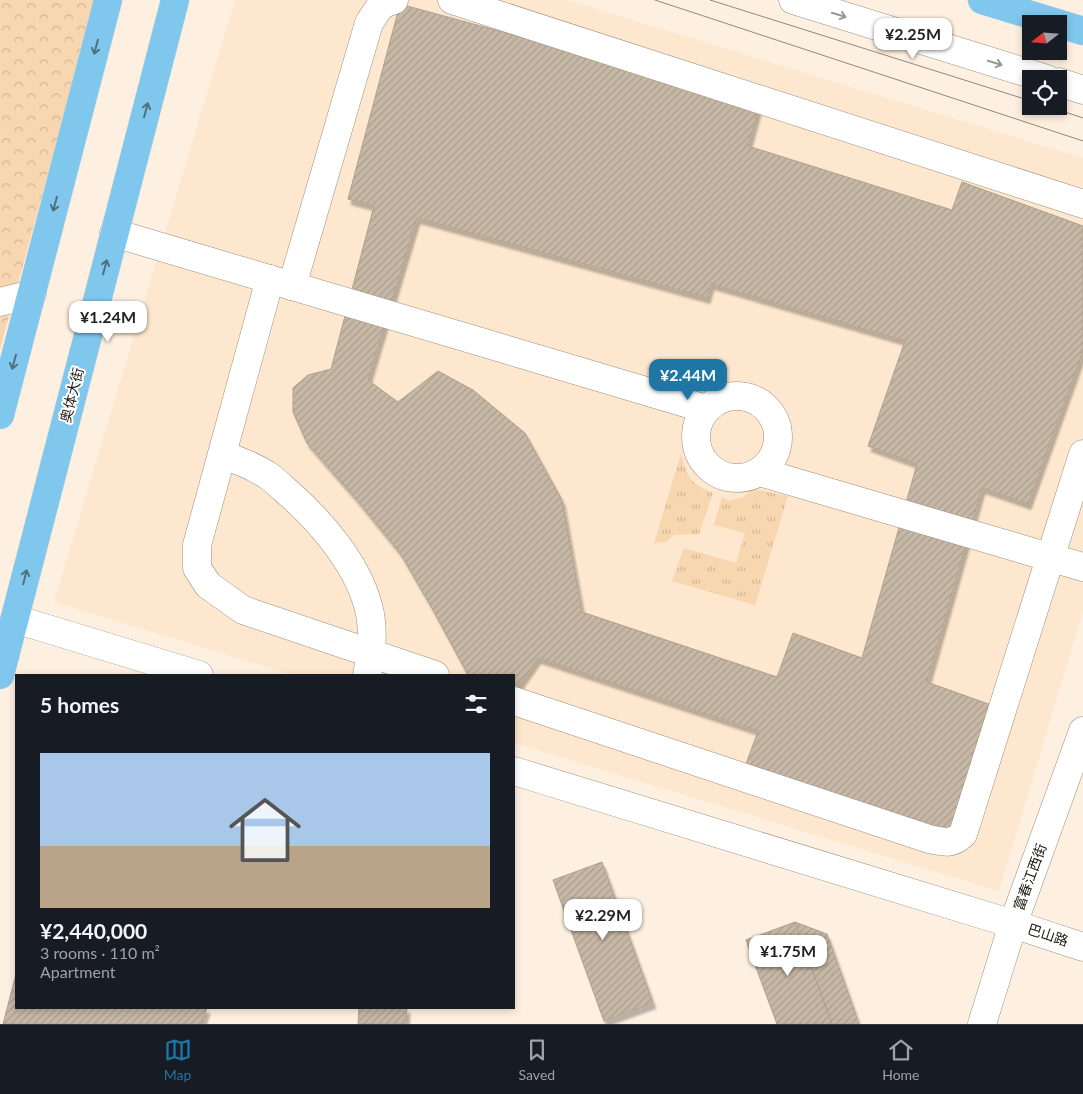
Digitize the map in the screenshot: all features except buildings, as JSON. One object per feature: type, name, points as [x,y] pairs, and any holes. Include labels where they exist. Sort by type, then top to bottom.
[{"type":"main road","points":[[0,415],[108,0]]},
{"type":"main road","name":"奥体大街","points":[[0,675],[175,0]]},
{"type":"main road","points":[[982,0],[1083,31]]},
{"type":"street","points":[[394,0],[381,4],[369,23],[222,455],[197,545],[197,568],[208,585],[243,610],[369,664],[429,674]]},
{"type":"street","points":[[452,0],[1083,204]]},
{"type":"street","points":[[793,0],[1022,71]]},
{"type":"street","points":[[1067,85],[1083,90]]},
{"type":"street","points":[[114,233],[706,409]]},
{"type":"street","points":[[0,302],[32,294]]},
{"type":"street","points":[[731,396],[745,396],[758,401],[768,410],[776,423],[778,436],[776,451],[769,463],[760,472],[748,478],[735,479],[722,476],[710,469],[702,459],[696,447],[695,434],[699,421],[706,409],[717,401],[731,396]]},
{"type":"street","points":[[515,701],[929,839],[944,842],[956,841],[963,834],[1083,454]]},
{"type":"street","points":[[222,455],[237,459],[269,476],[304,506],[340,548],[360,582],[370,614],[369,664]]},
{"type":"street","points":[[760,472],[1083,567]]},
{"type":"street","points":[[14,619],[196,674]]},
{"type":"street","name":"富春江西街","points":[[982,1024],[1013,924],[1083,731]]},
{"type":"street","name":"巴山路","points":[[515,771],[1083,947]]},
{"type":"shaded area","points":[[235,0],[567,0],[1083,158],[1083,611],[999,891],[515,743],[515,674],[290,674],[54,602]]},
{"type":"green space","points":[[0,0],[95,0],[0,350]]},
{"type":"green space","points":[[681,454],[688,474],[694,483],[713,493],[699,534],[674,535],[666,542],[654,543]]},
{"type":"green space","points":[[753,489],[788,496],[755,605],[672,581],[684,548],[736,563],[745,533],[714,525],[722,497],[730,501],[743,497]]},
{"type":"tram line","points":[[655,0],[1083,141]]},
{"type":"tram line","points":[[710,0],[1022,98]]},
{"type":"tram line","points":[[1067,113],[1083,118]]}]
